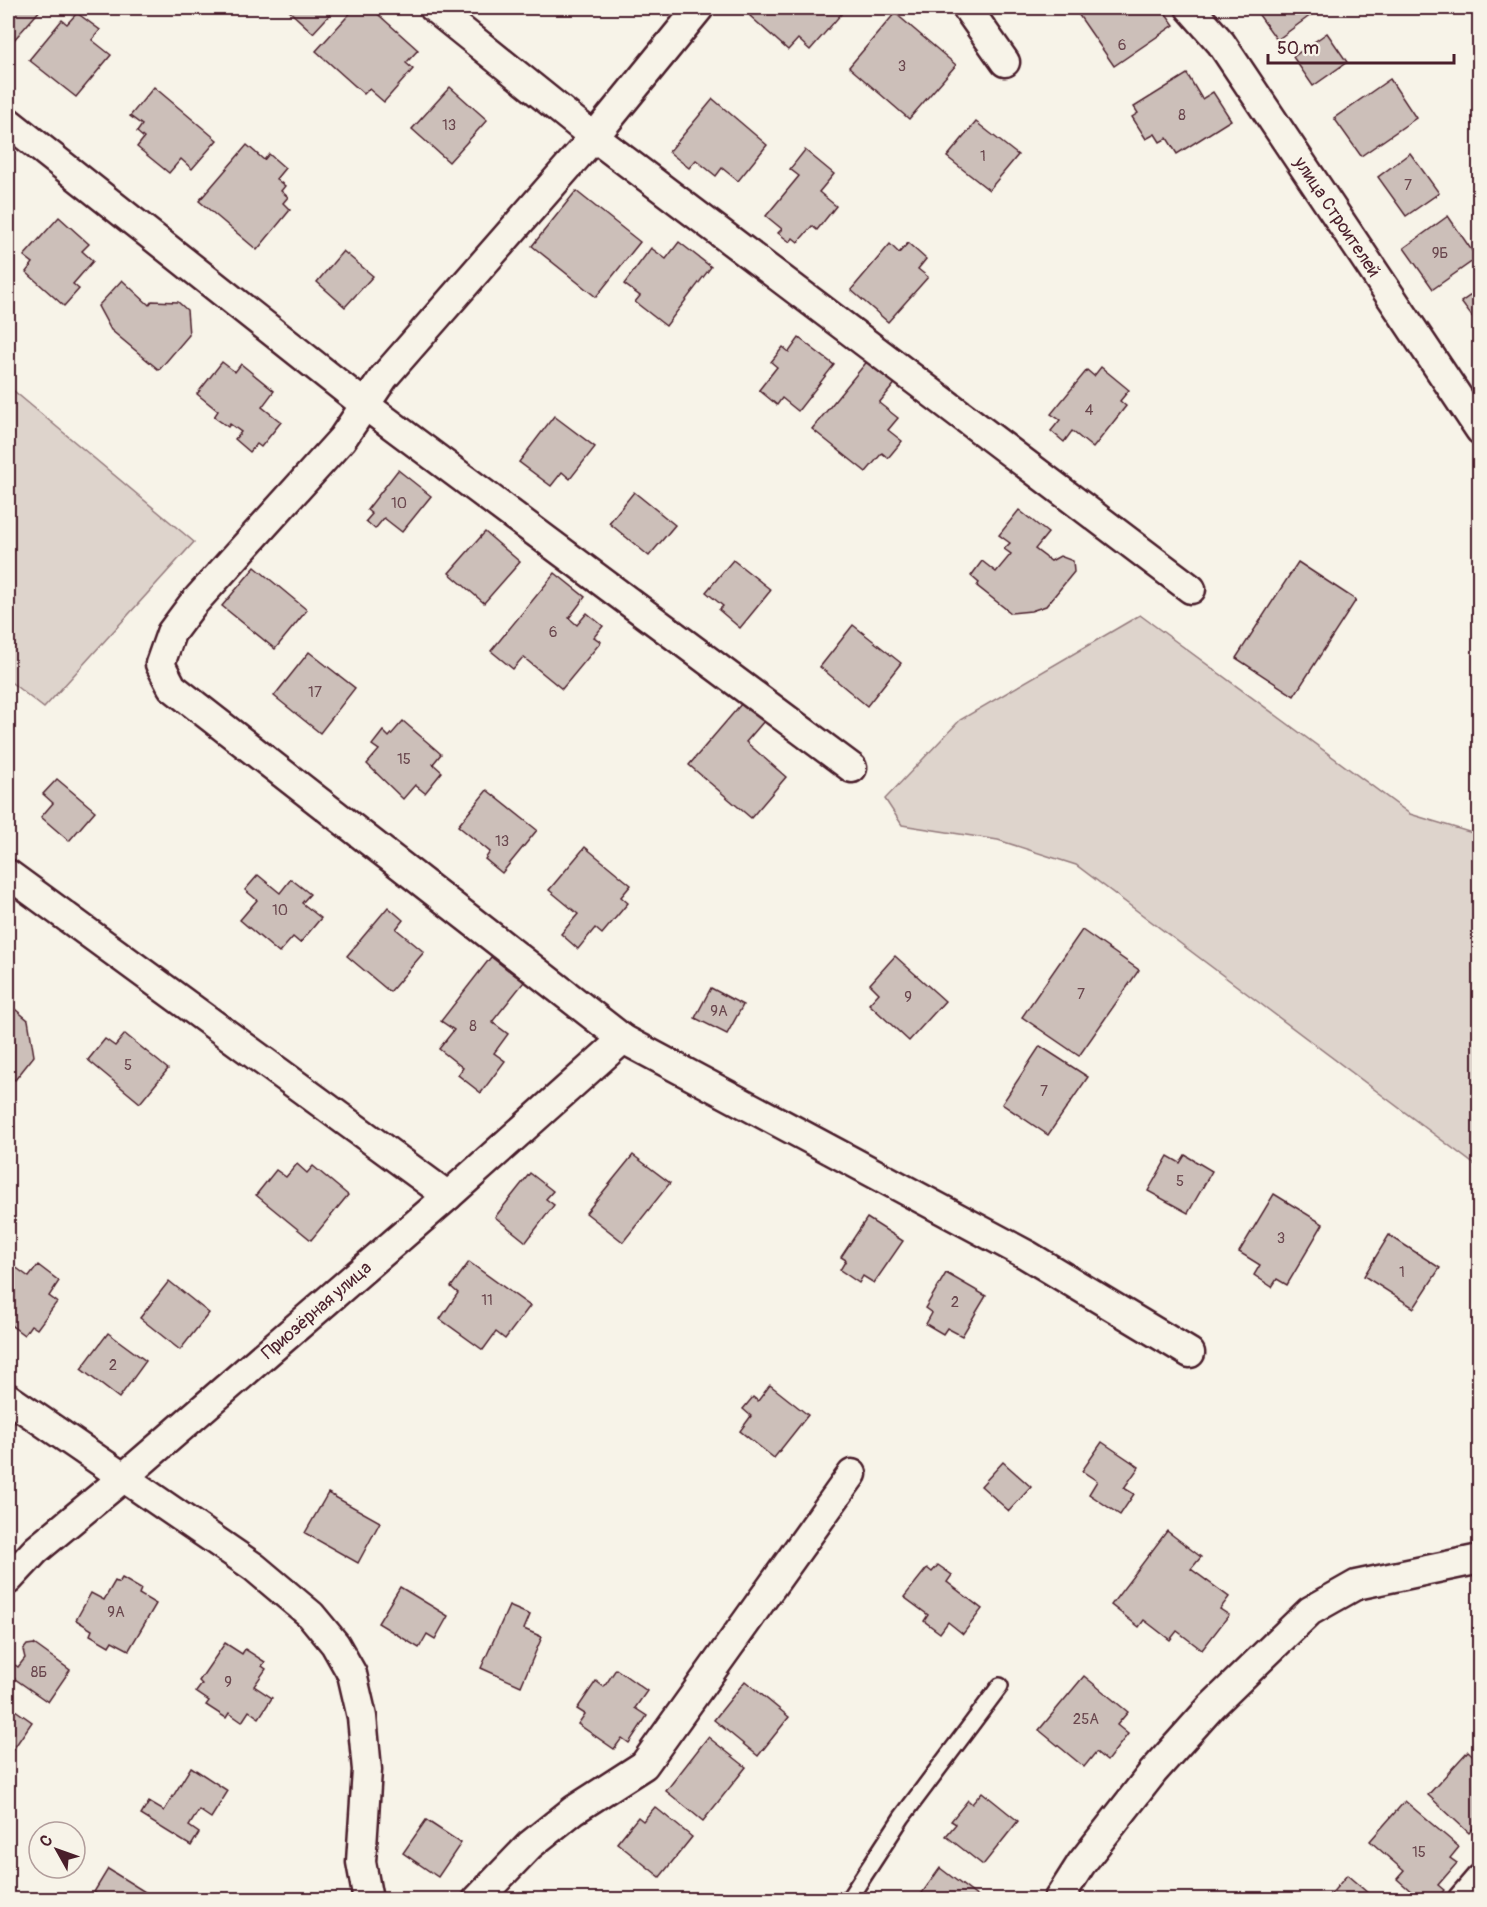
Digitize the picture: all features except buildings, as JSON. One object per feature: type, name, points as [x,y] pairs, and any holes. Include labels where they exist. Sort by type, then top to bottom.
[{"type":"street","points":[[434,8],[594,137],[1191,589]]},
{"type":"street","points":[[699,8],[594,137],[384,377],[342,439],[192,605],[171,633],[160,664],[172,687],[623,1039],[1028,1255],[1190,1353]]},
{"type":"street","points":[[967,8],[1005,62]]},
{"type":"street","name":"улица Строителей","points":[[1190,8],[1221,43],[1479,430]]},
{"type":"street","points":[[8,122],[365,405],[852,768]]},
{"type":"street","points":[[8,874],[447,1196]]},
{"type":"street","name":"Приозёрная улица","points":[[8,1580],[36,1550],[124,1478],[623,1039]]},
{"type":"street","points":[[8,1398],[254,1567],[311,1615],[335,1644],[352,1674],[362,1717],[367,1770],[361,1862],[368,1899]]},
{"type":"street","points":[[477,1899],[530,1845],[565,1817],[644,1765],[852,1474]]},
{"type":"street","points":[[1058,1899],[1081,1864],[1154,1772],[1212,1706],[1310,1611],[1356,1585],[1479,1559]]},
{"type":"street","points":[[1462,1899],[1479,1879]]},
{"type":"lane","points":[[848,1899],[902,1818],[1000,1686]]},
{"type":"shaded area","points":[[8,386],[194,542],[44,708],[8,680]]},
{"type":"shaded area","points":[[1140,615],[1410,814],[1479,835],[1479,1168],[1076,865],[998,840],[902,825],[885,799],[960,720]]}]
